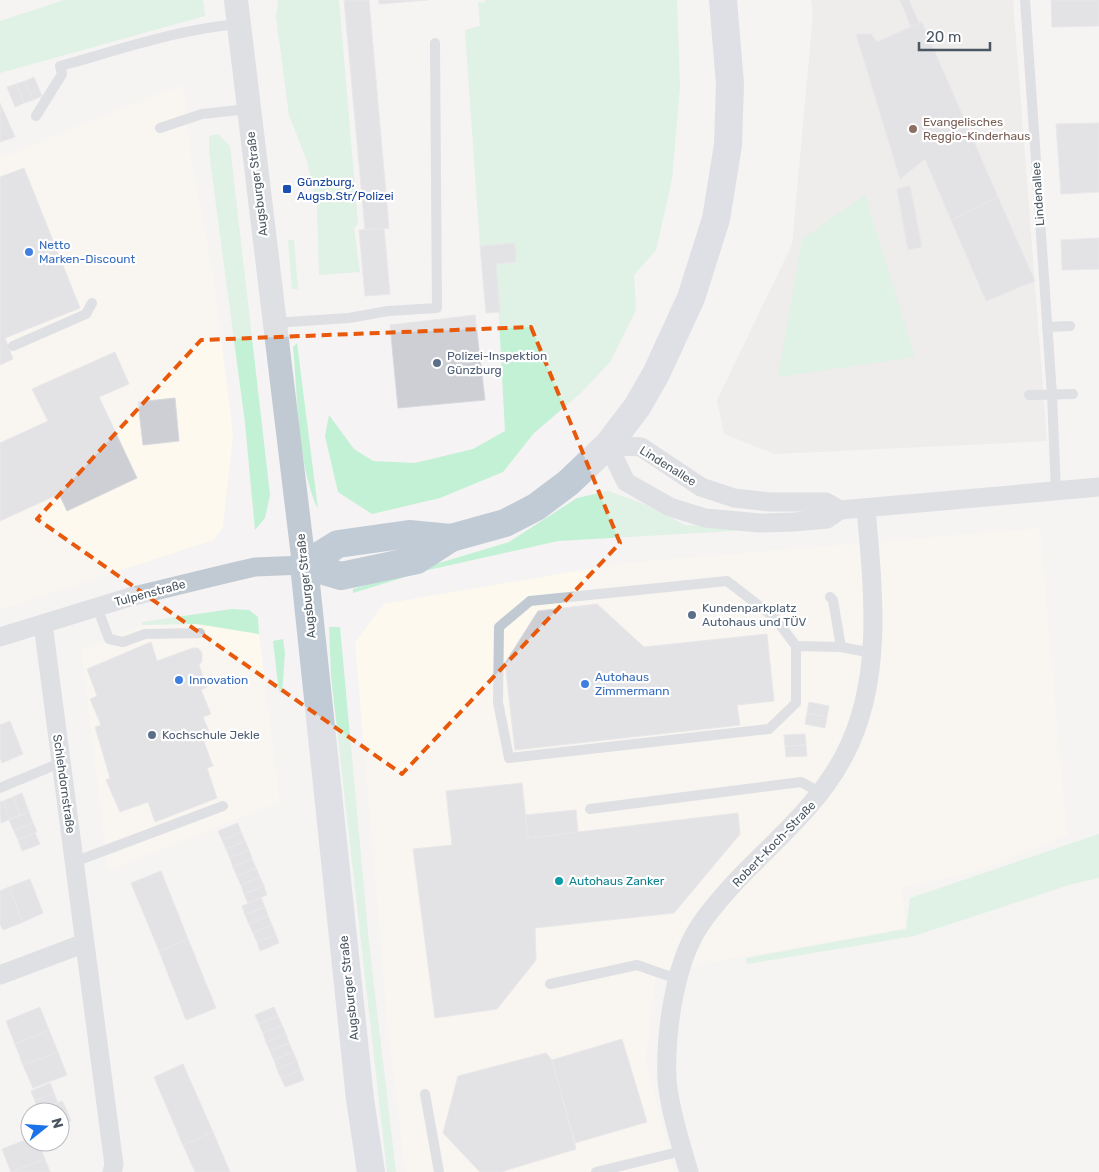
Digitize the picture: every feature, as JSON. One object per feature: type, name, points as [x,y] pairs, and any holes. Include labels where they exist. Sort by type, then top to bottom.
[{"type":"main road","points":[[304,565],[341,576],[417,560],[451,538],[505,523],[536,508],[568,483],[608,444],[637,407],[656,374],[691,298],[716,219],[728,145],[729,101],[726,22],[723,0]]},
{"type":"main road","name":"Augsburger Straße","points":[[304,565],[360,1099],[371,1172]]},
{"type":"street","name":"Augsburger Straße","points":[[236,0],[273,323],[304,565]]},
{"type":"street","name":"Lindenallee","points":[[608,444],[626,482],[670,507],[705,518],[760,523],[794,522],[827,519],[840,510]]},
{"type":"street","name":"Lindenallee","points":[[608,444],[641,447],[701,487],[734,498],[770,502],[826,502],[840,510],[1099,487]]},
{"type":"street","name":"Robert-Koch-Straße","points":[[689,1172],[682,1151],[667,1081],[668,1036],[677,978],[697,930],[738,879],[800,818],[821,793],[846,753],[867,686],[872,653],[874,606],[866,509]]},
{"type":"street","name":"Tulpenstraße","points":[[0,637],[130,597],[255,567],[304,565]]},
{"type":"street","name":"Schlehdornstraße","points":[[43,624],[114,1165],[112,1172]]},
{"type":"street","points":[[0,975],[85,943]]},
{"type":"lane","name":"Lindenallee","points":[[1025,0],[1048,327],[1056,492]]},
{"type":"lane","points":[[36,116],[62,74],[60,66],[184,33],[238,24]]},
{"type":"lane","points":[[273,323],[349,318],[388,311],[436,308],[435,43]]},
{"type":"lane","points":[[160,128],[202,114],[248,109]]},
{"type":"lane","points":[[13,346],[86,314],[92,303]]},
{"type":"lane","points":[[1048,327],[1070,326]]},
{"type":"lane","points":[[1029,395],[1073,394]]},
{"type":"lane","points":[[727,581],[776,618],[796,646],[796,703],[769,729],[509,758],[498,702],[499,627],[530,601],[727,581]]},
{"type":"lane","points":[[830,596],[833,600],[841,648]]},
{"type":"lane","points":[[97,607],[109,639],[123,642],[145,634],[200,633]]},
{"type":"lane","points":[[796,646],[841,648],[872,653]]},
{"type":"lane","points":[[0,788],[60,763]]},
{"type":"lane","points":[[590,809],[801,782],[821,793]]},
{"type":"lane","points":[[74,862],[222,806]]},
{"type":"lane","points":[[550,984],[637,965],[677,978]]},
{"type":"lane","points":[[425,1094],[439,1172]]},
{"type":"lane","points":[[596,1172],[682,1151]]},
{"type":"highlighted area","points":[[531,327],[620,543],[402,774],[37,519],[201,340]]},
{"type":"shaded area","name":"Evangelisches Reggio-Kinderhaus","points":[[811,0],[1013,0],[1047,441],[775,454],[724,434],[717,400],[792,245],[813,14]]},
{"type":"shaded area","points":[[184,85],[190,151],[214,280],[233,434],[223,527],[213,540],[0,610],[0,158],[152,96]]},
{"type":"shaded area","points":[[1040,528],[1067,835],[975,872],[902,888],[906,928],[656,972],[646,1062],[675,1172],[405,1172],[388,1033],[355,643],[383,604],[623,563]]},
{"type":"shaded area","points":[[178,623],[218,626],[259,634],[280,802],[108,871],[81,649],[142,625]]},
{"type":"green space","points":[[64,0],[203,0],[205,16],[0,73],[0,21]]},
{"type":"green space","points":[[278,0],[339,0],[358,224],[354,228],[360,272],[319,275],[317,206],[307,161],[289,115],[276,17]]},
{"type":"green space","points":[[485,0],[677,0],[680,87],[672,179],[656,250],[634,275],[636,310],[610,362],[581,393],[534,433],[503,472],[440,498],[372,514],[338,492],[325,436],[329,415],[354,449],[373,461],[415,463],[473,449],[505,431],[496,264],[516,262],[514,243],[480,246],[465,30],[480,26],[478,2],[485,3]]},
{"type":"green space","points":[[218,134],[230,146],[270,495],[265,518],[255,530],[245,423],[209,152],[209,136]]},
{"type":"green space","points":[[865,195],[915,357],[778,377],[802,239]]},
{"type":"green space","points":[[288,240],[294,240],[298,289],[292,289]]},
{"type":"green space","points":[[297,343],[318,509],[311,491],[302,451],[293,347]]},
{"type":"green space","points":[[608,491],[647,505],[685,525],[769,529],[558,541],[428,570],[353,593],[353,589],[509,542],[577,498]]},
{"type":"green space","points":[[232,609],[249,610],[258,617],[259,634],[197,624],[142,625],[142,622]]},
{"type":"green space","points":[[329,627],[340,627],[369,943],[396,1172],[387,1172],[331,676]]},
{"type":"green space","points":[[283,639],[285,653],[282,694],[279,693],[273,641]]},
{"type":"green space","points":[[1099,834],[1099,878],[1072,884],[914,936],[747,964],[746,958],[906,929],[910,898]]},
{"type":"building","points":[[344,0],[369,0],[389,228],[365,230]]},
{"type":"building","points":[[379,0],[427,0],[379,4]]},
{"type":"building","points":[[900,0],[909,0],[919,23],[911,27]]},
{"type":"building","points":[[1051,0],[1099,0],[1099,26],[1052,27]]},
{"type":"building","points":[[922,22],[998,197],[951,220],[925,159],[900,179],[856,34],[871,34],[877,42]]},
{"type":"building","points":[[34,77],[42,96],[33,100],[25,81]]},
{"type":"building","points":[[25,81],[33,100],[24,103],[16,84]]},
{"type":"building","points":[[16,84],[24,103],[15,107],[7,87]]},
{"type":"building","points":[[0,103],[15,137],[0,142]]},
{"type":"building","points":[[1099,123],[1099,192],[1061,194],[1056,124]]},
{"type":"building","name":"Netto Marken-Discount","points":[[24,168],[80,308],[5,338],[13,359],[0,365],[0,177]]},
{"type":"building","points":[[910,186],[922,247],[908,250],[897,189]]},
{"type":"building","points":[[998,197],[1035,281],[986,301],[951,220]]},
{"type":"building","points":[[384,228],[390,294],[365,296],[359,230]]},
{"type":"building","points":[[1099,238],[1099,269],[1062,270],[1061,240]]},
{"type":"building","points":[[515,243],[516,262],[496,264],[500,312],[486,313],[480,246]]},
{"type":"building","name":"Polizei-Inspektion Günzburg","points":[[475,315],[485,400],[398,408],[390,325]]},
{"type":"building","points":[[115,352],[129,384],[99,397],[137,478],[67,511],[59,494],[0,521],[0,443],[48,421],[32,389]]},
{"type":"building","points":[[175,398],[179,441],[143,445],[138,402]]},
{"type":"building","points":[[597,604],[644,647],[767,634],[774,701],[737,705],[740,725],[515,750],[505,663],[538,611]]},
{"type":"building","points":[[151,642],[157,661],[193,648],[198,648],[202,653],[202,661],[199,665],[207,687],[201,690],[211,714],[203,717],[212,739],[204,742],[213,766],[207,768],[217,798],[155,822],[148,802],[120,812],[106,780],[110,778],[95,727],[101,725],[90,699],[97,696],[87,669]]},
{"type":"building","points":[[809,702],[829,706],[827,717],[807,713]]},
{"type":"building","points":[[807,713],[827,717],[825,728],[805,724]]},
{"type":"building","points":[[10,721],[23,754],[2,763],[0,758],[0,725]]},
{"type":"building","points":[[805,734],[806,745],[785,746],[784,735]]},
{"type":"building","points":[[806,745],[807,756],[786,757],[785,746]]},
{"type":"building","name":"Autohaus Zanker","points":[[522,783],[528,838],[738,813],[740,834],[674,913],[535,928],[536,960],[497,1009],[435,1018],[413,849],[452,845],[446,791]]},
{"type":"building","points":[[22,793],[29,812],[20,815],[13,797]]},
{"type":"building","points":[[13,797],[20,815],[10,819],[3,801]]},
{"type":"building","points":[[3,801],[10,819],[1,823],[0,802]]},
{"type":"building","points":[[576,810],[578,832],[528,838],[525,815]]},
{"type":"building","points":[[29,812],[33,823],[14,831],[9,820]]},
{"type":"building","points":[[33,823],[37,832],[18,840],[14,831]]},
{"type":"building","points":[[238,823],[241,832],[222,840],[218,831]]},
{"type":"building","points":[[241,832],[245,841],[226,849],[222,840]]},
{"type":"building","points":[[35,833],[40,844],[22,851],[18,840]]},
{"type":"building","points":[[245,841],[249,850],[230,858],[226,849]]},
{"type":"building","points":[[249,850],[252,859],[233,867],[230,858]]},
{"type":"building","points":[[252,859],[256,868],[237,876],[233,867]]},
{"type":"building","points":[[256,868],[260,877],[241,885],[237,876]]},
{"type":"building","points":[[161,871],[188,939],[159,951],[131,883]]},
{"type":"building","points":[[260,877],[264,886],[244,894],[241,885]]},
{"type":"building","points":[[30,879],[43,913],[23,922],[9,887]]},
{"type":"building","points":[[264,886],[267,895],[248,903],[244,894]]},
{"type":"building","points":[[9,887],[23,922],[3,930],[0,924],[0,891]]},
{"type":"building","points":[[261,898],[265,907],[245,915],[242,906]]},
{"type":"building","points":[[265,907],[268,916],[249,924],[245,915]]},
{"type":"building","points":[[268,916],[272,925],[253,933],[249,924]]},
{"type":"building","points":[[272,925],[276,935],[257,942],[253,933]]},
{"type":"building","points":[[276,935],[279,943],[260,951],[257,942]]},
{"type":"building","points":[[188,939],[216,1008],[186,1020],[159,951]]},
{"type":"building","points":[[40,1007],[49,1030],[15,1044],[6,1021]]},
{"type":"building","points":[[274,1007],[278,1016],[259,1024],[255,1015]]},
{"type":"building","points":[[278,1016],[282,1025],[263,1033],[259,1024]]},
{"type":"building","points":[[282,1025],[286,1034],[266,1042],[263,1033]]},
{"type":"building","points":[[49,1030],[58,1052],[23,1065],[15,1044]]},
{"type":"building","points":[[286,1034],[289,1043],[270,1051],[266,1042]]},
{"type":"building","points":[[622,1039],[647,1122],[575,1143],[552,1060]]},
{"type":"building","points":[[289,1043],[293,1052],[274,1060],[270,1051]]},
{"type":"building","points":[[58,1052],[67,1075],[33,1088],[23,1065]]},
{"type":"building","points":[[293,1052],[297,1061],[277,1069],[274,1060]]},
{"type":"building","points":[[546,1053],[552,1060],[576,1149],[501,1172],[480,1172],[443,1133],[458,1076]]},
{"type":"building","points":[[297,1061],[300,1070],[281,1078],[277,1069]]},
{"type":"building","points":[[183,1064],[213,1132],[183,1145],[154,1077]]},
{"type":"building","points":[[300,1070],[304,1080],[285,1087],[281,1078]]},
{"type":"building","points":[[50,1083],[54,1093],[35,1101],[31,1091]]},
{"type":"building","points":[[54,1093],[58,1102],[35,1102]]},
{"type":"building","points":[[213,1132],[230,1172],[195,1172],[183,1145]]},
{"type":"building","points":[[20,1142],[20,1152],[42,1152],[45,1159],[11,1172],[2,1149]]},
{"type":"building","points":[[45,1159],[50,1172],[11,1172]]},
{"type":"place","name":"Evangelisches Reggio-Kinderhaus","points":[[913,129]]},
{"type":"place","name":"Günzburg, Augsb.Str/Polizei","points":[[287,189]]},
{"type":"place","name":"Netto Marken-Discount","points":[[29,252]]},
{"type":"place","name":"Polizei-Inspektion Günzburg","points":[[437,363]]},
{"type":"place","name":"Kundenparkplatz Autohaus und TÜV","points":[[692,615]]},
{"type":"place","name":"Innovation","points":[[179,680]]},
{"type":"place","name":"Autohaus Zimmermann","points":[[585,684]]},
{"type":"place","name":"Kochschule Jekle","points":[[152,735]]},
{"type":"place","name":"Autohaus Zanker","points":[[559,881]]}]
